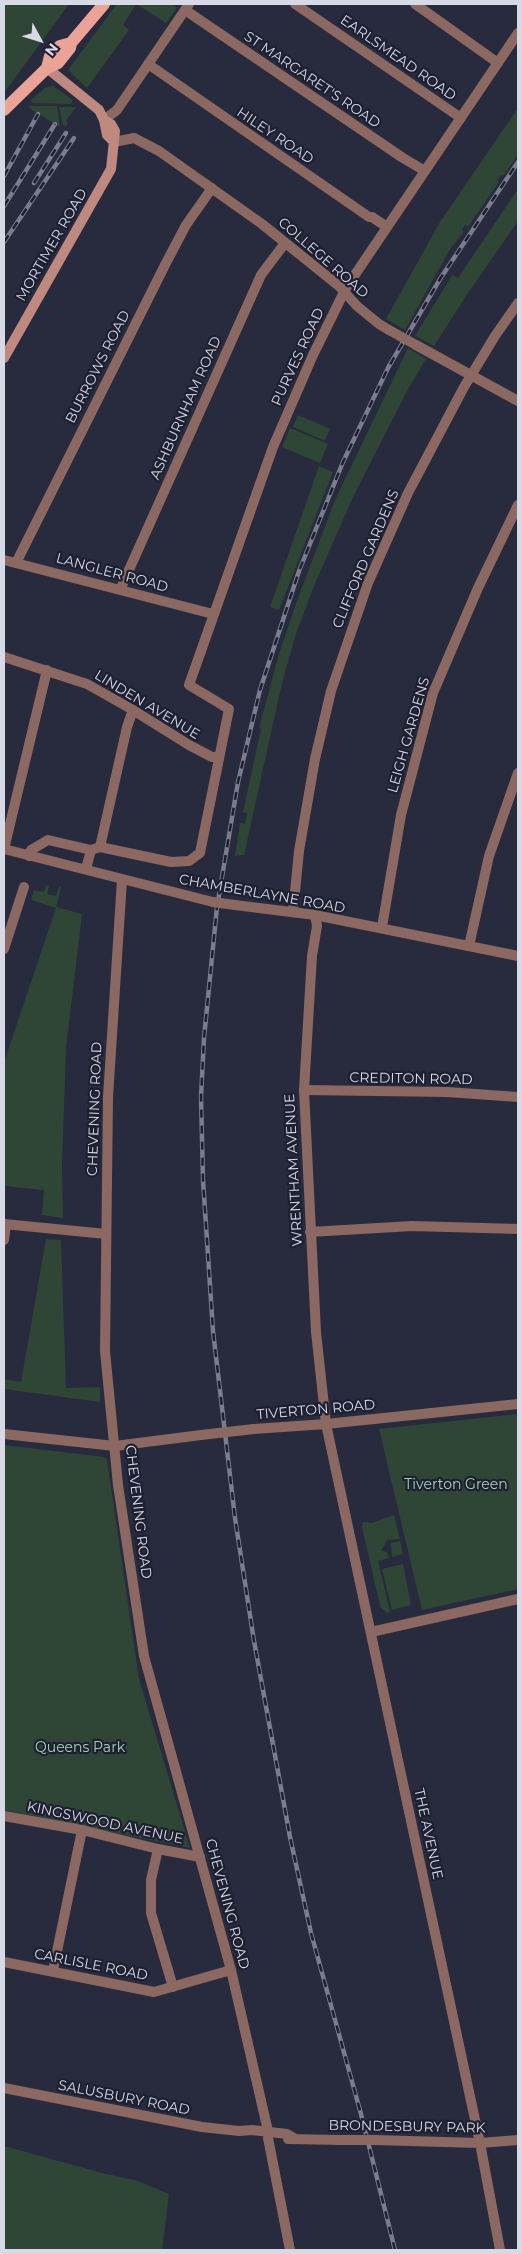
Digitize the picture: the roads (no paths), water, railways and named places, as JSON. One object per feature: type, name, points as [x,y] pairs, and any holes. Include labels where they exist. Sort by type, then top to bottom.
[{"type":"main road","points":[[4,110],[47,68],[50,56],[60,46],[71,43],[104,4]]},
{"type":"main road","points":[[47,68],[88,100],[98,110],[104,120],[111,124],[115,132],[114,142]]},
{"type":"main road","name":"MORTIMER ROAD","points":[[4,358],[108,176],[112,168],[114,142]]},
{"type":"street","name":"EARLSMEAD ROAD","points":[[295,4],[461,118]]},
{"type":"street","points":[[415,4],[484,51],[498,63]]},
{"type":"street","points":[[104,120],[118,110],[187,7]]},
{"type":"street","name":"ST MARGARET'S ROAD","points":[[187,7],[403,158],[425,171]]},
{"type":"street","name":"PURVES ROAD","points":[[219,757],[229,709],[189,685],[273,446],[313,355],[344,292],[518,33]]},
{"type":"street","name":"HILEY ROAD","points":[[148,64],[369,217],[387,227]]},
{"type":"street","name":"COLLEGE ROAD","points":[[114,142],[130,137],[139,139],[212,188],[286,243],[344,292],[357,306],[389,330],[518,401]]},
{"type":"street","name":"BURROWS ROAD","points":[[16,563],[166,263],[186,225],[212,188]]},
{"type":"street","name":"ASHBURNHAM ROAD","points":[[120,590],[258,282],[286,243]]},
{"type":"street","name":"CLIFFORD GARDENS","points":[[293,912],[299,851],[315,759],[331,691],[348,637],[368,583],[408,493],[470,376],[518,304]]},
{"type":"street","name":"LEIGH GARDENS","points":[[382,927],[401,815],[433,693],[478,588],[518,505]]},
{"type":"street","name":"LANGLER ROAD","points":[[4,560],[213,614]]},
{"type":"street","name":"LINDEN AVENUE","points":[[4,657],[87,684],[133,710],[189,746],[212,758],[219,757]]},
{"type":"street","points":[[4,849],[48,670]]},
{"type":"street","points":[[86,869],[95,848],[133,710]]},
{"type":"street","points":[[29,856],[31,850],[36,845],[48,840],[171,862],[182,863],[194,858],[202,848],[219,757]]},
{"type":"street","points":[[469,946],[489,856],[518,773]]},
{"type":"street","name":"CHAMBERLAYNE ROAD","points":[[4,849],[207,901],[316,915],[518,956]]},
{"type":"street","name":"CHEVENING ROAD","points":[[122,880],[108,1097],[105,1351],[118,1485],[144,1656],[162,1727],[231,1970],[268,2135],[290,2250]]},
{"type":"street","points":[[4,949],[24,887]]},
{"type":"street","name":"WRENTHAM AVENUE","points":[[316,915],[318,926],[312,956],[304,1090],[316,1332],[326,1424]]},
{"type":"street","name":"CREDITON ROAD","points":[[304,1090],[447,1092],[518,1097]]},
{"type":"street","points":[[4,1240],[5,1224],[106,1234]]},
{"type":"street","points":[[310,1232],[412,1226],[518,1229]]},
{"type":"street","name":"TIVERTON ROAD","points":[[4,1434],[115,1446],[254,1429],[326,1424],[518,1404]]},
{"type":"street","name":"THE AVENUE","points":[[326,1424],[480,2143],[500,2250]]},
{"type":"street","points":[[371,1632],[518,1599]]},
{"type":"street","name":"KINGSWOOD AVENUE","points":[[4,1816],[82,1830],[158,1849],[200,1857]]},
{"type":"street","points":[[53,1972],[82,1830]]},
{"type":"street","points":[[158,1849],[151,1880],[151,1913],[173,1987]]},
{"type":"street","name":"CARLISLE ROAD","points":[[4,1962],[154,1992],[231,1970]]},
{"type":"street","name":"SALUSBURY ROAD","points":[[4,2088],[202,2127],[240,2131],[249,2129],[268,2135]]},
{"type":"street","name":"BRONDESBURY PARK","points":[[268,2135],[287,2134],[294,2138],[406,2142],[480,2143],[518,2140]]},
{"type":"railway","points":[[4,176],[38,114]]},
{"type":"railway","points":[[4,206],[55,124]]},
{"type":"railway","points":[[34,183],[66,133]]},
{"type":"railway","points":[[4,242],[74,138]]},
{"type":"railway","points":[[395,2250],[361,2114],[311,1933],[290,1837],[254,1641],[235,1518],[213,1331],[203,1180],[201,1097],[204,1038],[217,907],[238,782],[260,690],[299,571],[343,462],[388,368],[440,279],[518,162]]},
{"type":"park label","name":"Tiverton Green","points":[[456,1485]]},
{"type":"park label","name":"Queens Park","points":[[80,1748]]}]
